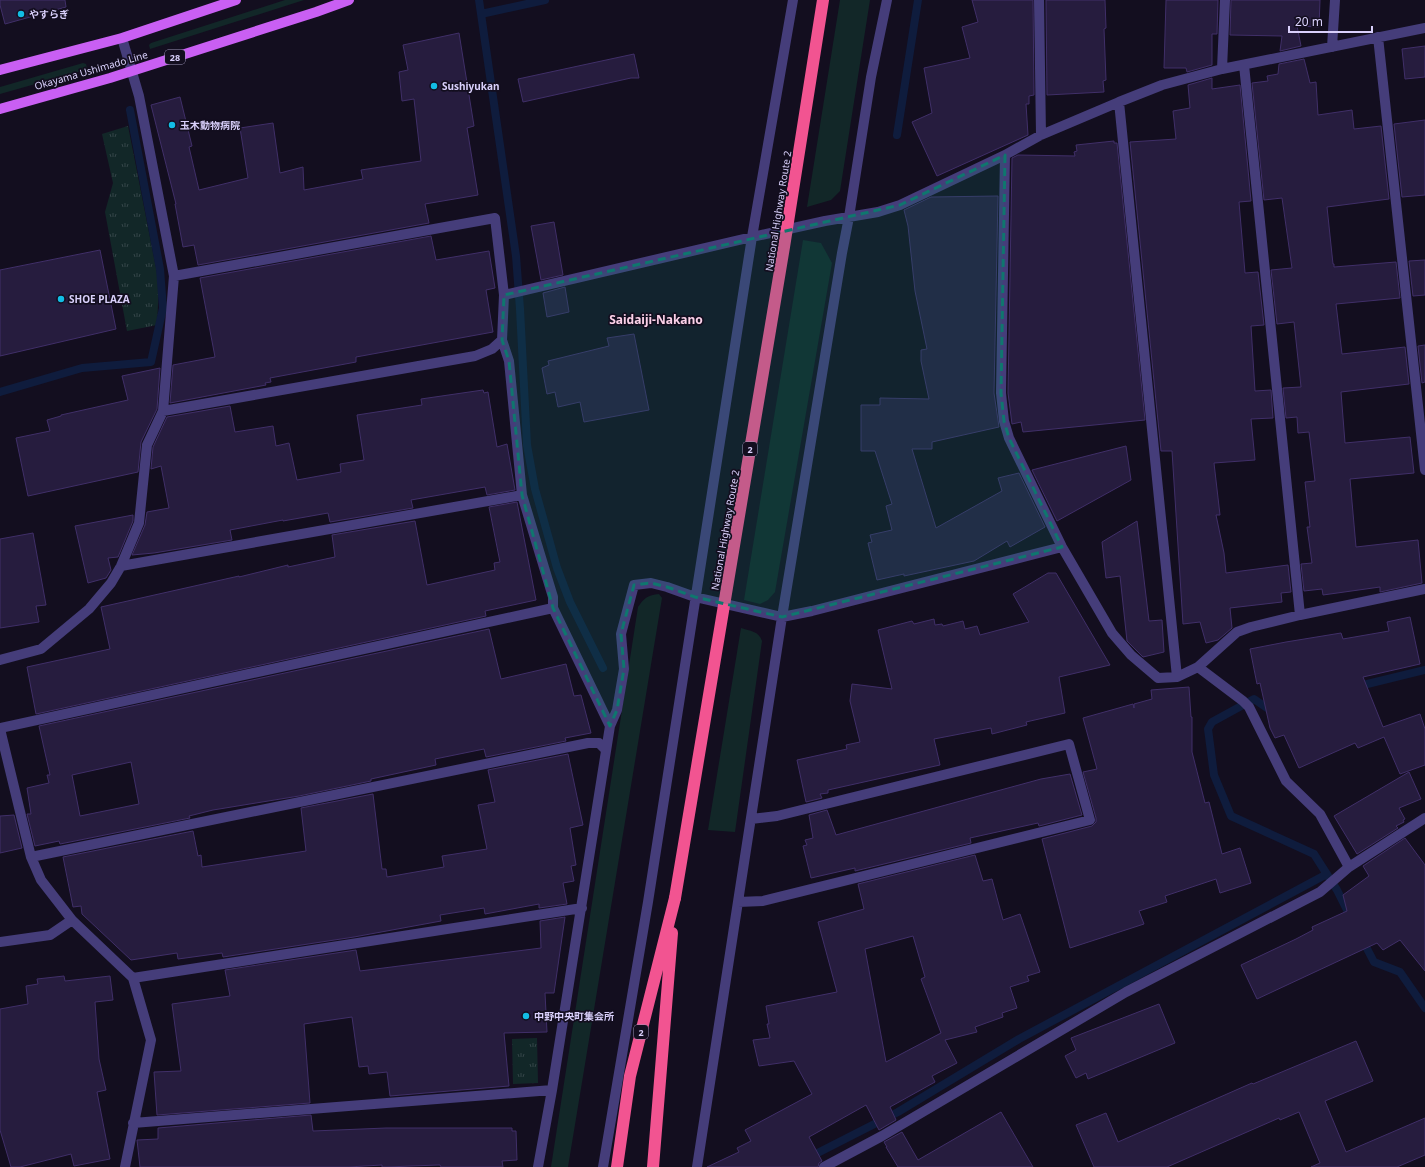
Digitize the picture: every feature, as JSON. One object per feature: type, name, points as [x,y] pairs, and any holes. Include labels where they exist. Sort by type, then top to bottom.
[{"type":"highway","name":"National Highway Route 2","points":[[617,1167],[630,1076],[675,898],[783,254],[823,0]]},
{"type":"highway","name":"National Highway Route 2","points":[[653,1167],[675,898]]},
{"type":"main road","points":[[0,70],[122,38],[236,0]]},
{"type":"main road","name":"Okayama Ushimado Line","points":[[0,109],[110,78],[349,0]]},
{"type":"street","points":[[603,1167],[649,894],[752,237],[793,0]]},
{"type":"street","points":[[697,1167],[782,617],[871,77],[887,0]]},
{"type":"street","points":[[1039,0],[1041,135]]},
{"type":"street","points":[[1222,69],[1225,0]]},
{"type":"street","points":[[1332,47],[1335,0]]},
{"type":"street","points":[[508,294],[752,237],[825,221],[878,212],[900,205],[1005,156],[1041,135],[1162,85],[1222,69],[1425,28]]},
{"type":"street","points":[[1378,37],[1425,470]]},
{"type":"street","points":[[0,660],[41,649],[89,609],[111,583],[121,566],[138,523],[147,445],[163,410],[174,276],[138,96],[122,38]]},
{"type":"street","points":[[1244,65],[1300,615]]},
{"type":"street","points":[[1119,102],[1177,677]]},
{"type":"street","points":[[1005,156],[1001,393],[1004,421],[1009,438],[1062,547],[1112,634],[1131,655],[1158,678],[1177,677],[1198,667],[1237,632],[1251,627],[1300,615],[1425,589]]},
{"type":"street","points":[[174,276],[495,218],[508,294],[502,340],[509,361],[522,495],[553,597],[553,608],[610,726]]},
{"type":"street","points":[[163,410],[475,356],[492,349],[502,340]]},
{"type":"street","points":[[121,566],[522,495]]},
{"type":"street","points":[[538,1167],[582,908],[610,726],[617,710],[624,669],[620,634],[634,585],[651,583],[695,597],[782,617],[812,611],[1062,547]]},
{"type":"street","points":[[125,1167],[151,1040],[133,978],[72,920],[41,880],[30,856],[5,771],[0,729],[553,608]]},
{"type":"street","points":[[1198,667],[1246,704],[1286,781],[1320,814],[1349,867]]},
{"type":"street","points":[[30,856],[588,743],[599,743],[606,750]]},
{"type":"street","points":[[738,902],[763,901],[1090,820],[1069,744],[778,816],[751,819]]},
{"type":"street","points":[[824,1167],[882,1136],[1126,992],[1320,892],[1349,867],[1425,818]]},
{"type":"street","points":[[133,978],[582,908]]},
{"type":"street","points":[[0,942],[50,935],[72,920]]},
{"type":"street","points":[[133,1123],[552,1090]]},
{"type":"highlighted area","points":[[1005,155],[1001,393],[1004,421],[1009,438],[1062,547],[782,617],[695,597],[651,583],[634,585],[621,634],[624,669],[617,710],[610,726],[553,608],[522,495],[509,361],[502,340],[504,295],[900,205]]},
{"type":"green space","points":[[285,0],[304,0],[150,49],[149,45],[151,43]]},
{"type":"green space","points":[[840,0],[870,0],[840,191],[831,200],[807,207]]},
{"type":"green space","points":[[83,63],[86,64],[87,68],[85,70],[0,94],[0,87]]},
{"type":"green space","points":[[128,126],[159,283],[157,325],[127,331],[105,212],[113,183],[102,134]]},
{"type":"green space","points":[[803,240],[821,243],[832,263],[775,592],[768,600],[760,604],[744,600]]},
{"type":"green space","points":[[659,594],[662,598],[568,1167],[551,1167],[638,607],[642,601],[652,595]]},
{"type":"green space","points":[[741,628],[756,633],[762,641],[735,832],[708,830]]},
{"type":"green space","points":[[537,1038],[538,1083],[513,1084],[512,1039]]},
{"type":"building","name":"やすらぎ","points":[[0,0],[65,0],[66,7],[5,24]]},
{"type":"building","points":[[972,0],[1033,0],[1034,95],[1029,96],[1029,104],[1026,104],[1028,135],[937,176],[912,122],[932,113],[924,68],[970,58],[962,27],[978,22]]},
{"type":"building","points":[[1046,0],[1105,0],[1106,28],[1104,29],[1106,80],[1103,81],[1104,92],[1047,95]]},
{"type":"building","points":[[1166,0],[1218,0],[1217,34],[1212,34],[1212,65],[1187,72],[1186,68],[1164,68]]},
{"type":"building","points":[[1231,0],[1320,0],[1319,27],[1297,26],[1301,46],[1280,51],[1282,36],[1230,35]]},
{"type":"building","points":[[459,33],[474,126],[467,128],[478,195],[425,204],[429,223],[198,265],[194,245],[183,247],[176,204],[151,105],[180,97],[192,146],[189,147],[199,190],[248,178],[240,128],[273,123],[280,173],[303,167],[304,190],[363,179],[361,170],[421,161],[414,99],[402,101],[399,72],[408,70],[403,45]]},
{"type":"building","points":[[1425,46],[1425,77],[1405,79],[1402,49]]},
{"type":"building","points":[[634,54],[639,78],[631,78],[523,102],[518,79]]},
{"type":"building","points":[[1304,59],[1310,83],[1316,82],[1318,115],[1352,110],[1354,129],[1381,126],[1389,199],[1327,207],[1334,267],[1396,262],[1400,298],[1336,304],[1342,354],[1405,347],[1409,384],[1341,392],[1345,443],[1410,437],[1414,473],[1350,479],[1356,547],[1418,540],[1422,583],[1380,592],[1380,587],[1323,595],[1322,589],[1304,591],[1301,564],[1312,563],[1307,527],[1310,527],[1305,482],[1315,481],[1309,432],[1298,433],[1297,417],[1286,418],[1283,388],[1301,387],[1294,322],[1277,324],[1271,270],[1292,268],[1282,198],[1264,200],[1252,83],[1268,81],[1267,76],[1278,74],[1279,64]]},
{"type":"building","points":[[1212,78],[1212,89],[1240,85],[1251,201],[1239,202],[1245,273],[1258,272],[1264,325],[1251,326],[1255,391],[1271,390],[1273,418],[1251,419],[1255,460],[1214,463],[1220,515],[1216,515],[1224,553],[1226,573],[1288,565],[1291,592],[1281,593],[1282,602],[1230,608],[1232,628],[1218,640],[1206,643],[1200,622],[1183,624],[1172,451],[1161,451],[1130,142],[1176,139],[1173,111],[1190,108],[1188,85]]},
{"type":"building","points":[[1425,120],[1425,195],[1402,197],[1394,124]]},
{"type":"building","points":[[1114,141],[1114,143],[1117,143],[1145,420],[1023,432],[1021,422],[1012,424],[1008,393],[1012,158],[1018,155],[1075,156],[1074,152],[1077,151],[1076,145]]},
{"type":"building","points":[[998,196],[994,393],[999,427],[932,442],[932,449],[912,449],[936,528],[1002,491],[998,478],[1019,473],[1045,527],[1010,547],[1007,541],[974,561],[904,576],[904,574],[877,580],[868,543],[872,542],[870,535],[892,530],[886,506],[892,504],[875,451],[861,451],[861,405],[880,405],[880,398],[929,399],[921,361],[921,350],[927,349],[915,291],[908,226],[904,210],[931,197]]},
{"type":"building","points":[[554,222],[563,275],[541,280],[531,226]]},
{"type":"building","points":[[431,236],[436,260],[489,251],[495,288],[486,290],[493,332],[356,357],[356,362],[270,378],[271,382],[265,383],[266,385],[170,403],[173,365],[215,357],[200,278]]},
{"type":"building","name":"SHOE PLAZA","points":[[100,250],[116,329],[0,356],[0,270]]},
{"type":"building","points":[[1425,260],[1425,295],[1413,296],[1409,261]]},
{"type":"building","points":[[565,287],[569,312],[547,317],[543,293]]},
{"type":"building","points":[[634,334],[649,410],[584,422],[580,402],[558,407],[555,392],[547,394],[542,368],[549,365],[548,361],[609,346],[607,338]]},
{"type":"building","points":[[1425,345],[1425,382],[1422,383],[1418,346]]},
{"type":"building","points":[[160,368],[157,409],[141,442],[138,472],[28,496],[16,438],[50,431],[47,420],[61,415],[128,400],[122,376]]},
{"type":"building","points":[[483,390],[484,393],[488,392],[497,447],[507,444],[515,490],[487,495],[485,487],[411,500],[413,508],[330,522],[328,513],[283,520],[230,530],[232,540],[154,553],[132,555],[145,525],[147,512],[169,508],[161,466],[151,469],[153,447],[167,417],[230,406],[235,432],[273,426],[276,446],[289,443],[297,480],[341,472],[340,464],[364,460],[357,415],[422,405],[421,399]]},
{"type":"building","points":[[1126,446],[1131,480],[1057,521],[1032,470]]},
{"type":"building","points":[[517,502],[536,600],[485,611],[486,616],[36,714],[27,667],[110,649],[101,607],[288,565],[288,567],[335,557],[332,535],[415,521],[427,585],[495,570],[494,563],[500,562],[489,507]]},
{"type":"building","points":[[133,515],[133,521],[118,557],[108,558],[111,570],[106,578],[88,583],[75,526]]},
{"type":"building","points":[[1137,521],[1149,621],[1162,620],[1164,652],[1143,657],[1127,641],[1120,576],[1106,578],[1102,542]]},
{"type":"building","points":[[33,533],[46,605],[36,606],[39,622],[0,628],[0,539]]},
{"type":"building","points":[[1048,573],[1056,573],[1110,665],[1059,677],[1065,713],[1026,722],[1027,725],[992,734],[991,728],[934,739],[940,765],[828,790],[828,793],[820,794],[822,798],[806,802],[797,760],[847,749],[846,745],[860,742],[850,701],[852,684],[892,689],[878,630],[912,621],[914,624],[934,619],[935,625],[942,624],[943,626],[963,621],[965,629],[977,626],[980,635],[1029,622],[1013,594]]},
{"type":"building","points":[[1410,617],[1420,664],[1363,677],[1383,727],[1420,714],[1425,729],[1425,765],[1400,774],[1384,737],[1358,748],[1355,743],[1299,768],[1284,735],[1275,738],[1270,728],[1260,683],[1257,684],[1250,649],[1341,633],[1343,639],[1389,631],[1387,622]]},
{"type":"building","points":[[489,629],[501,679],[566,664],[574,696],[581,695],[591,733],[565,738],[566,741],[486,757],[484,749],[435,759],[436,765],[371,779],[371,781],[299,796],[213,810],[189,816],[190,818],[60,844],[59,841],[35,846],[27,814],[31,814],[27,788],[49,783],[47,775],[50,775],[39,726]],"holes":[[[131,762],[139,804],[80,816],[72,775]]]},
{"type":"building","points":[[1189,687],[1192,717],[1192,752],[1205,803],[1209,802],[1222,854],[1240,848],[1251,883],[1220,893],[1216,879],[1165,896],[1167,902],[1139,911],[1144,924],[1070,948],[1042,839],[1092,826],[1096,822],[1083,772],[1097,769],[1083,718],[1133,704],[1134,708],[1134,704],[1152,699],[1151,690]]},
{"type":"building","points":[[568,754],[583,825],[570,828],[576,865],[571,866],[574,881],[563,883],[567,904],[539,908],[539,904],[485,914],[484,908],[440,915],[441,921],[354,937],[223,957],[222,953],[178,959],[177,953],[131,960],[82,914],[81,906],[73,907],[63,857],[193,831],[198,856],[201,855],[202,867],[306,851],[301,808],[373,794],[382,869],[386,869],[387,877],[444,867],[442,856],[487,849],[478,805],[495,802],[488,770]]},
{"type":"building","points":[[1409,772],[1421,799],[1399,808],[1405,819],[1403,820],[1404,822],[1396,826],[1398,828],[1357,854],[1334,816]]},
{"type":"building","points":[[1070,774],[1082,815],[1039,826],[1038,823],[970,838],[971,843],[855,871],[855,868],[811,878],[803,846],[807,845],[805,840],[813,838],[809,815],[827,810],[836,835],[1041,779]]},
{"type":"building","points":[[14,815],[22,848],[0,853],[0,816]]},
{"type":"building","points":[[1405,838],[1425,865],[1425,971],[1400,940],[1383,950],[1377,943],[1257,999],[1241,965],[1296,939],[1313,930],[1312,927],[1347,911],[1343,895],[1369,876],[1363,866]]},
{"type":"building","points":[[975,855],[983,881],[992,879],[1003,920],[1020,914],[1040,972],[1027,976],[1029,981],[1010,987],[1017,1008],[1002,1013],[1003,1017],[975,1027],[977,1032],[945,1040],[957,1063],[932,1076],[935,1082],[890,1107],[896,1120],[879,1130],[866,1105],[809,1137],[822,1161],[819,1163],[818,1167],[707,1167],[739,1152],[737,1148],[751,1141],[745,1130],[812,1094],[794,1061],[759,1066],[753,1040],[770,1038],[767,1024],[769,1024],[766,1006],[837,992],[818,922],[864,909],[858,884]],"holes":[[[913,936],[925,977],[921,979],[941,1033],[886,1062],[865,949]]]},
{"type":"building","points":[[565,917],[554,993],[545,993],[547,1032],[504,1033],[509,1086],[390,1096],[387,1072],[369,1074],[368,1066],[359,1067],[352,1017],[304,1024],[310,1103],[157,1115],[154,1072],[181,1071],[172,1004],[230,996],[225,970],[356,950],[360,971],[541,948],[540,921]]},
{"type":"building","points":[[64,976],[65,981],[110,976],[113,1000],[95,1002],[99,1059],[106,1090],[97,1092],[110,1159],[74,1166],[71,1154],[20,1167],[11,1167],[0,1130],[0,1009],[28,1004],[26,986],[38,984],[37,979]]},
{"type":"building","points":[[1159,1004],[1175,1043],[1088,1079],[1086,1073],[1076,1078],[1065,1056],[1076,1050],[1071,1038]]},
{"type":"building","points":[[1356,1041],[1373,1081],[1325,1101],[1346,1152],[1425,1118],[1425,1155],[1397,1167],[1311,1167],[1320,1163],[1299,1112],[1280,1120],[1279,1118],[1167,1167],[1094,1167],[1076,1125],[1106,1113],[1118,1142],[1252,1083],[1253,1084]]},
{"type":"building","points":[[1001,1112],[1033,1167],[898,1167],[884,1142],[902,1132],[918,1160]]},
{"type":"building","points":[[311,1115],[313,1131],[386,1128],[512,1128],[512,1131],[516,1131],[517,1160],[502,1161],[503,1167],[441,1167],[438,1165],[382,1167],[382,1165],[348,1167],[140,1167],[137,1140],[158,1139],[158,1128]]},
{"type":"waterway","points":[[479,0],[516,256],[527,445],[535,489],[557,568],[570,602],[603,668]]},
{"type":"waterway","points":[[481,14],[545,0]]},
{"type":"waterway","points":[[897,135],[918,0]]},
{"type":"waterway","points":[[0,392],[82,368],[151,362],[163,308],[160,269],[130,110]]},
{"type":"waterway","points":[[1355,687],[1425,670]]},
{"type":"waterway","points":[[1274,706],[1267,708],[1254,699],[1212,722],[1208,729],[1214,775],[1231,816],[1314,854],[1337,890],[1350,916]]},
{"type":"waterway","points":[[790,1167],[898,1112],[1019,1039],[1327,874]]},
{"type":"waterway","points":[[1362,939],[1374,962],[1400,972],[1425,1008]]},
{"type":"place","name":"やすらぎ","points":[[21,14]]},
{"type":"place","name":"Sushiyukan","points":[[434,86]]},
{"type":"place","name":"玉木動物病院","points":[[172,125]]},
{"type":"place","name":"SHOE PLAZA","points":[[61,299]]},
{"type":"place","name":"中野中央町集会所","points":[[526,1016]]},
{"type":"district","name":"Saidaiji-Nakano","points":[[656,319]]}]
